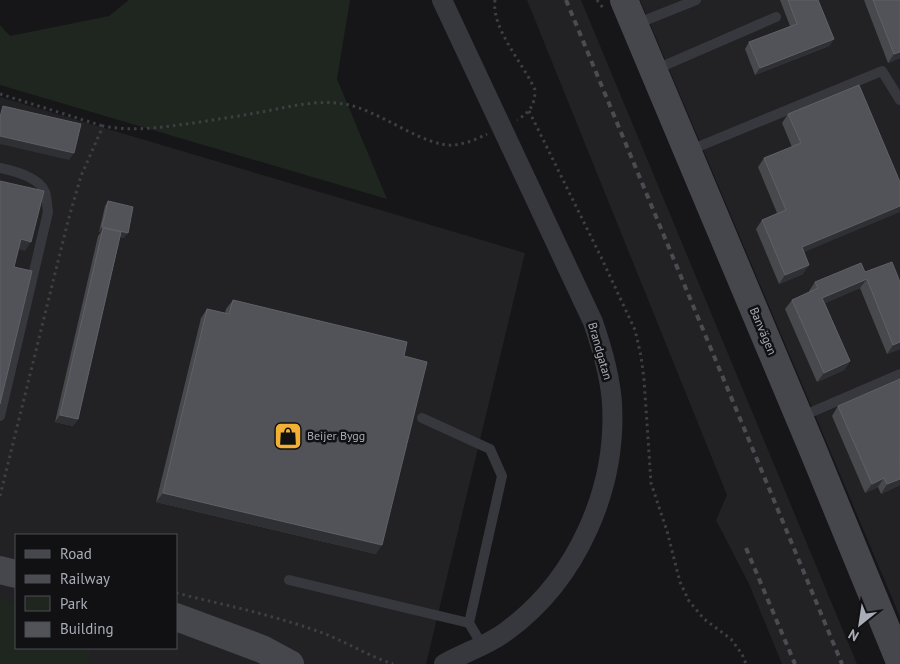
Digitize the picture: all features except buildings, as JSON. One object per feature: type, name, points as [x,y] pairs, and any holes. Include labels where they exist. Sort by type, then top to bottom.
[{"type":"street","name":"Brandgatan","points":[[442,0],[593,322],[606,365],[612,421],[608,464],[598,506],[586,533],[568,565],[552,588],[532,611],[507,631],[444,664]]},
{"type":"street","name":"Banvägen","points":[[624,0],[900,662]]},
{"type":"street","points":[[0,570],[15,574]]},
{"type":"street","points":[[178,618],[262,649],[290,664]]},
{"type":"lane","points":[[634,25],[696,0]]},
{"type":"lane","points":[[653,71],[776,17]]},
{"type":"lane","points":[[687,151],[882,70],[900,100]]},
{"type":"lane","points":[[0,168],[14,171],[34,180],[45,191],[48,212],[0,416]]},
{"type":"lane","points":[[799,417],[900,374]]},
{"type":"lane","points":[[422,418],[490,449],[502,476],[469,623],[482,645]]},
{"type":"lane","points":[[289,580],[469,623]]},
{"type":"path","points":[[0,94],[103,126],[134,129],[160,128],[301,104],[344,104],[374,113],[424,138],[444,145],[465,143],[478,139],[515,121],[529,111],[535,100],[535,90],[500,27],[496,14],[496,0]]},
{"type":"path","points":[[529,111],[593,241],[634,330],[641,356],[644,378],[651,483],[680,582],[689,601],[704,619],[731,639],[742,654],[746,664]]},
{"type":"path","points":[[0,496],[81,176],[103,126]]},
{"type":"path","points":[[178,593],[276,617],[322,633],[393,664]]},
{"type":"shaded area","points":[[527,0],[581,0],[857,664],[782,664],[749,584],[716,520],[727,495]]},
{"type":"shaded area","points":[[640,0],[900,0],[900,617],[842,479]]},
{"type":"shaded area","points":[[0,97],[525,253],[426,664],[0,664]]},
{"type":"green space","points":[[129,0],[350,0],[337,79],[387,199],[0,85],[0,25],[10,36],[109,16]]},
{"type":"green space","points":[[0,599],[15,603],[15,649],[91,649],[89,664],[0,664]]},
{"type":"railway","points":[[566,0],[842,664]]},
{"type":"railway","points":[[746,548],[795,664]]},
{"type":"place","name":"Beijer Bygg","points":[[288,436]]}]
